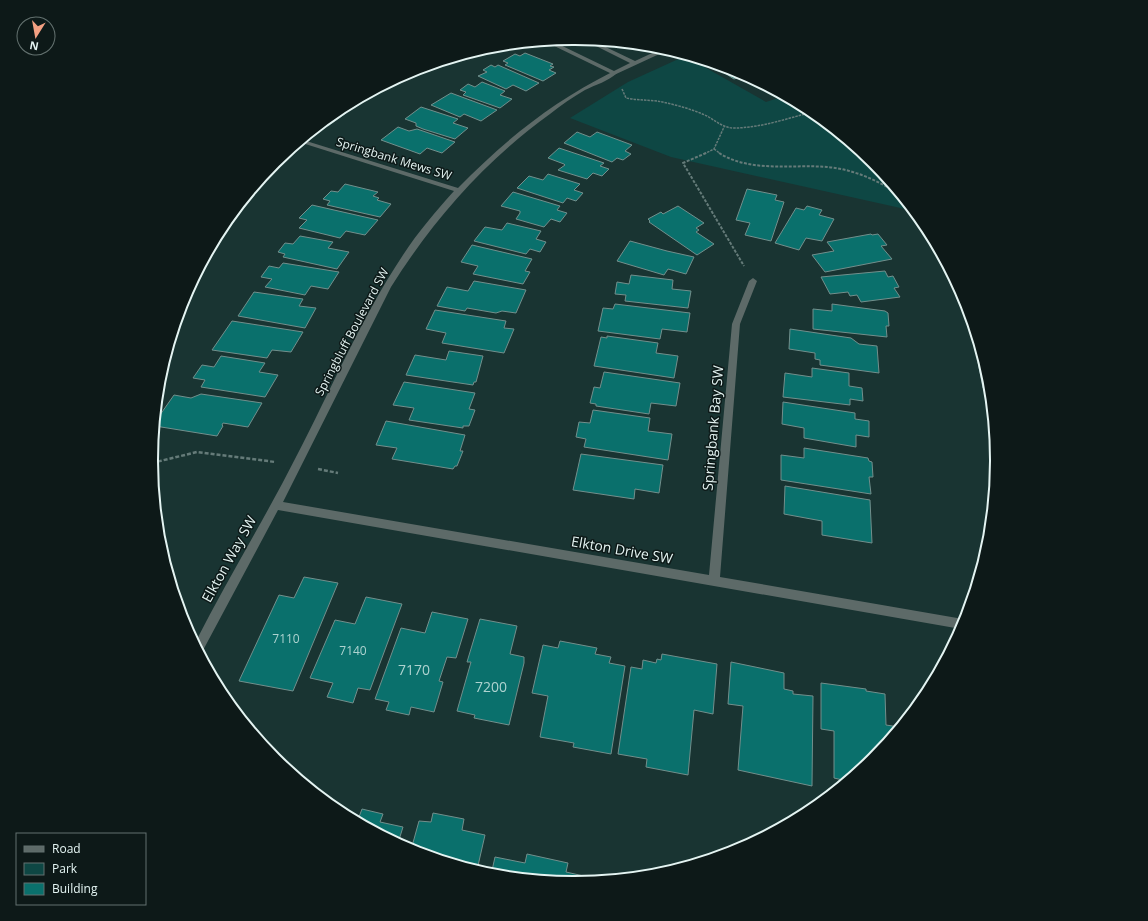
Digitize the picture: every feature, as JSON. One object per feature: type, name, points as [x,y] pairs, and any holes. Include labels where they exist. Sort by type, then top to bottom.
[{"type":"street","points":[[557,46],[614,73]]},
{"type":"street","points":[[599,46],[634,63]]},
{"type":"street","name":"Springbluff Boulevard SW","points":[[276,505],[387,287],[419,238],[458,190],[494,155],[532,123],[601,79],[656,53]]},
{"type":"street","name":"Springbank Mews SW","points":[[307,143],[458,190]]},
{"type":"street","name":"Springbank Bay SW","points":[[714,581],[736,324],[753,281]]},
{"type":"street","name":"Elkton Drive SW","points":[[276,505],[957,623]]},
{"type":"street","name":"Elkton Way SW","points":[[201,644],[238,571],[276,505]]},
{"type":"path","points":[[601,79],[624,91],[626,98],[631,100],[655,101],[678,106],[694,111],[724,127],[735,128],[768,123],[804,114]]},
{"type":"path","points":[[724,127],[714,149],[683,163],[753,281]]},
{"type":"path","points":[[714,149],[729,159],[768,166],[828,167],[870,177],[884,184]]},
{"type":"path","points":[[158,462],[197,452],[297,465],[338,473]]},
{"type":"green space","points":[[680,58],[700,65],[766,102],[777,98],[805,115],[848,148],[868,167],[905,209],[671,157],[570,118],[628,82]]},
{"type":"building","points":[[525,53],[553,64],[550,66],[554,67],[549,70],[556,73],[543,81],[505,65],[508,63],[503,61],[515,54],[520,56]]},
{"type":"building","points":[[491,65],[495,67],[498,65],[539,83],[526,91],[513,85],[506,89],[478,76],[487,72],[483,70]]},
{"type":"building","points":[[482,82],[505,91],[500,95],[512,99],[500,108],[463,95],[466,92],[460,90],[468,84],[475,87]]},
{"type":"building","points":[[451,93],[497,110],[481,121],[464,114],[460,117],[431,105]]},
{"type":"building","points":[[421,107],[458,119],[453,123],[468,128],[455,139],[423,129],[416,126],[416,123],[405,119]]},
{"type":"building","points":[[398,127],[409,131],[417,129],[455,142],[442,153],[427,148],[420,154],[381,140]]},
{"type":"building","points":[[577,132],[590,137],[597,132],[632,145],[625,151],[631,154],[623,160],[617,158],[612,162],[564,143]]},
{"type":"building","points":[[559,148],[604,163],[600,166],[609,169],[602,176],[593,173],[587,179],[558,170],[565,165],[548,158]]},
{"type":"building","points":[[548,174],[580,184],[574,190],[583,193],[576,201],[567,198],[563,203],[517,188],[529,176],[543,180]]},
{"type":"building","points":[[345,184],[378,192],[373,196],[379,198],[377,200],[391,204],[380,217],[327,205],[330,201],[323,199],[331,191],[338,192]]},
{"type":"building","points":[[747,189],[777,195],[775,200],[784,202],[771,241],[745,235],[750,223],[736,220]]},
{"type":"building","points":[[513,192],[560,206],[557,210],[567,213],[560,222],[551,219],[544,227],[516,219],[520,211],[501,206]]},
{"type":"building","points":[[312,205],[378,220],[365,235],[346,231],[340,238],[299,228],[307,220],[299,218]]},
{"type":"building","points":[[678,206],[704,223],[696,228],[699,230],[696,232],[714,244],[697,255],[649,222],[650,221],[648,219],[661,212],[663,214]]},
{"type":"building","points":[[807,206],[822,210],[819,215],[834,219],[822,241],[806,238],[799,250],[775,243],[796,208],[804,210]]},
{"type":"building","points":[[507,223],[541,231],[536,239],[546,242],[540,252],[530,249],[526,254],[474,241],[485,227],[502,230]]},
{"type":"building","points":[[878,234],[887,245],[881,246],[892,259],[825,272],[812,255],[834,251],[827,242]]},
{"type":"building","points":[[300,236],[333,242],[328,248],[349,252],[337,269],[283,257],[285,254],[278,252],[285,243],[293,244]]},
{"type":"building","points":[[630,241],[694,257],[686,274],[668,269],[664,275],[617,261]]},
{"type":"building","points":[[472,245],[532,259],[525,271],[530,272],[523,284],[473,274],[478,266],[461,262]]},
{"type":"building","points":[[283,263],[339,272],[328,289],[311,286],[305,295],[265,287],[272,279],[261,277],[269,266],[279,268]]},
{"type":"building","points":[[885,271],[888,277],[893,276],[899,287],[894,288],[900,297],[861,302],[857,295],[850,296],[848,292],[830,294],[821,277]]},
{"type":"building","points":[[631,275],[673,280],[672,289],[691,291],[688,308],[625,301],[626,295],[615,294],[617,282],[629,284]]},
{"type":"building","points":[[474,281],[526,290],[516,313],[502,311],[496,313],[467,308],[465,311],[437,306],[447,287],[468,291]]},
{"type":"building","points":[[254,292],[303,299],[299,306],[316,308],[305,328],[238,316]]},
{"type":"building","points":[[615,304],[690,313],[687,332],[662,329],[660,339],[598,331],[603,308],[613,309]]},
{"type":"building","points":[[832,304],[885,311],[888,313],[889,326],[886,326],[887,337],[813,329],[813,309],[832,311]]},
{"type":"building","points":[[435,310],[506,321],[504,328],[514,329],[504,353],[442,343],[446,333],[426,329]]},
{"type":"building","points":[[232,321],[303,332],[291,352],[272,350],[267,358],[212,350]]},
{"type":"building","points":[[790,329],[851,338],[859,344],[877,346],[879,373],[820,365],[820,360],[815,359],[815,353],[789,349]]},
{"type":"building","points":[[607,336],[658,343],[656,353],[678,356],[674,378],[594,366],[601,337],[607,338]]},
{"type":"building","points":[[449,351],[483,356],[476,382],[474,382],[473,385],[406,375],[415,355],[446,360]]},
{"type":"building","points":[[221,356],[265,363],[259,372],[278,375],[265,397],[201,387],[205,380],[193,378],[202,365],[214,367]]},
{"type":"building","points":[[812,368],[849,373],[849,386],[862,388],[863,401],[850,399],[850,405],[783,397],[785,373],[812,377]]},
{"type":"building","points":[[604,372],[680,383],[676,406],[651,403],[649,414],[596,406],[596,404],[590,403],[594,387],[600,388]]},
{"type":"building","points":[[404,382],[475,393],[469,409],[475,410],[469,426],[463,426],[463,428],[409,420],[414,408],[393,405]]},
{"type":"building","points":[[201,394],[262,403],[248,427],[223,423],[223,426],[217,436],[160,427],[161,413],[174,395],[191,398]]},
{"type":"building","points":[[783,402],[855,413],[855,419],[869,421],[869,437],[856,435],[856,447],[804,438],[804,428],[782,424]]},
{"type":"building","points":[[593,410],[650,418],[648,431],[672,434],[668,460],[584,447],[586,439],[576,437],[579,422],[590,423]]},
{"type":"building","points":[[386,421],[465,435],[460,451],[463,451],[457,466],[453,469],[392,459],[397,448],[376,445]]},
{"type":"building","points":[[804,448],[868,458],[869,461],[872,462],[873,477],[869,477],[871,494],[781,480],[781,455],[804,458]]},
{"type":"building","points":[[581,454],[663,465],[659,493],[635,489],[634,499],[573,490]]},
{"type":"building","points":[[785,486],[870,500],[872,543],[822,535],[822,521],[784,514]]},
{"type":"building","points":[[304,577],[338,583],[293,691],[239,681],[279,595],[294,598]]},
{"type":"building","points":[[366,597],[402,604],[370,690],[358,688],[353,703],[327,697],[333,683],[310,678],[335,620],[355,624]]},
{"type":"building","points":[[432,612],[468,619],[456,658],[447,657],[439,681],[443,682],[434,712],[411,707],[409,715],[386,710],[389,702],[375,699],[401,628],[425,633]]},
{"type":"building","points":[[480,619],[517,626],[510,654],[524,657],[524,663],[509,725],[474,718],[475,715],[457,711],[471,662],[467,662]]},
{"type":"building","points":[[560,641],[597,648],[595,654],[611,657],[609,663],[625,666],[611,754],[573,747],[574,743],[540,737],[548,696],[532,693],[543,645],[558,648]]},
{"type":"building","points":[[662,654],[717,664],[713,714],[694,710],[688,775],[646,767],[647,759],[618,754],[631,667],[642,669],[643,660],[656,663],[657,659],[661,660]]},
{"type":"building","points":[[731,662],[784,673],[784,689],[793,691],[793,694],[813,696],[812,786],[738,770],[743,706],[728,704]]},
{"type":"building","points":[[821,683],[866,689],[866,691],[885,694],[886,725],[893,726],[868,754],[840,779],[834,778],[834,731],[821,729]]},
{"type":"building","points":[[362,809],[383,814],[380,822],[403,827],[400,837],[390,833],[359,816]]},
{"type":"building","points":[[433,813],[464,819],[462,830],[485,835],[478,865],[440,854],[413,843],[419,821],[431,822]]},
{"type":"building","points":[[527,854],[568,863],[566,872],[582,876],[547,875],[493,868],[495,857],[525,863]]}]
